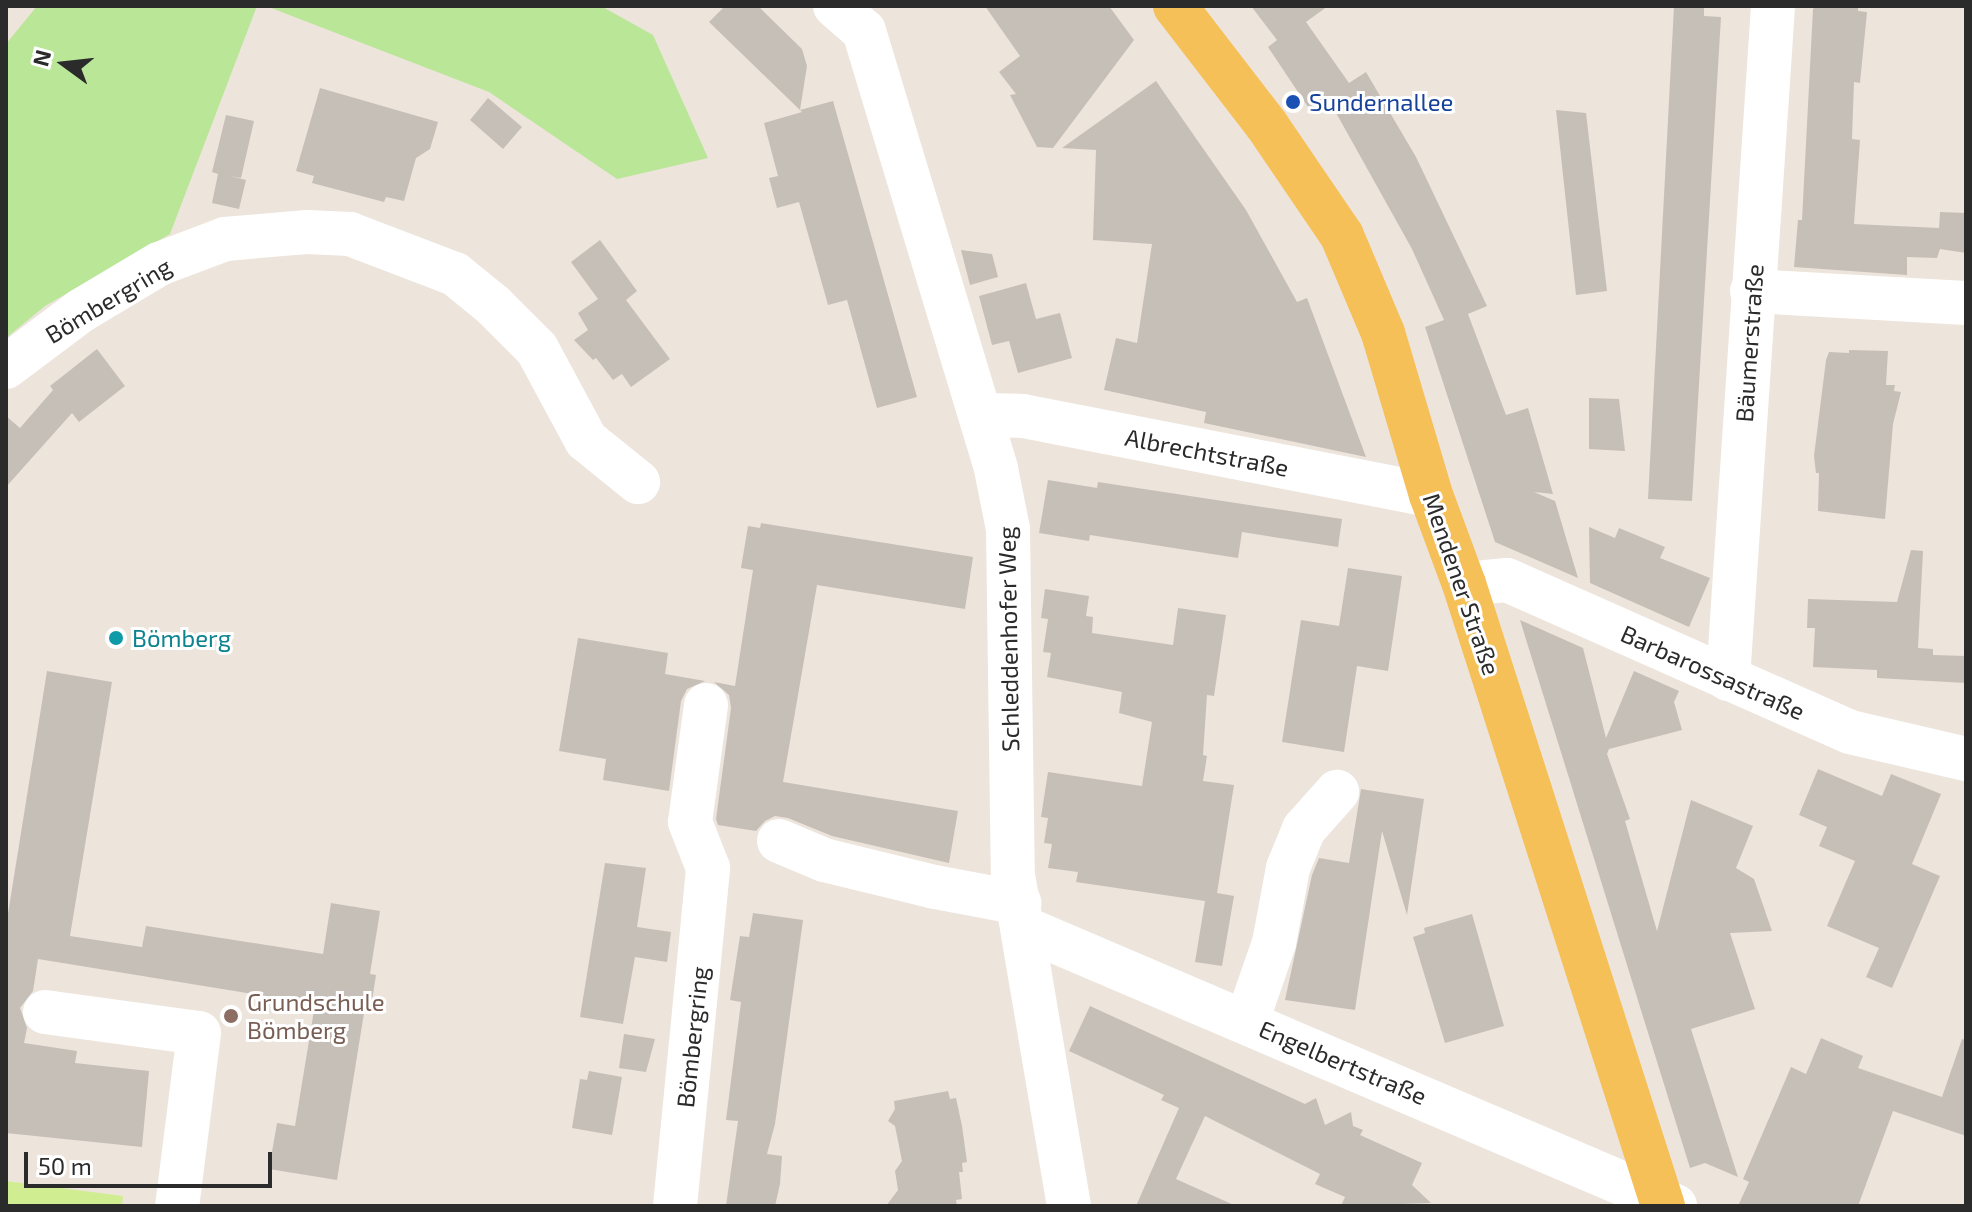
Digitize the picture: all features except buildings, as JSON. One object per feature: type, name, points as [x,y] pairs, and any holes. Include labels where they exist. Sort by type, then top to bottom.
[{"type":"main road","name":"Mendener Straße","points":[[1183,9],[1342,236],[1383,333],[1431,495],[1464,584],[1666,1204]]},
{"type":"street","name":"Schleddenhofer Weg","points":[[835,6],[864,31],[983,415],[1008,529],[1013,875],[1069,1206]]},
{"type":"street","name":"Bäumerstraße","points":[[1728,679],[1773,6]]},
{"type":"street","name":"Bömbergring","points":[[6,367],[82,310],[159,264],[225,239],[307,232],[350,234],[455,274],[493,305],[537,349],[586,440],[638,482]]},
{"type":"street","points":[[1752,291],[1966,303]]},
{"type":"street","name":"Albrechtstraße","points":[[983,415],[1023,416],[1431,495]]},
{"type":"street","name":"Barbarossastraße","points":[[1464,584],[1507,580],[1850,732],[1966,759]]},
{"type":"street","name":"Bömbergring","points":[[675,1206],[708,868],[690,822],[706,705]]},
{"type":"street","points":[[1247,1021],[1274,943],[1288,868],[1304,829],[1337,792]]},
{"type":"street","name":"Engelbertstraße","points":[[779,841],[824,860],[935,887],[1022,915],[1247,1021],[1666,1204]]},
{"type":"street","points":[[45,1012],[199,1033],[177,1206]]},
{"type":"green space","points":[[37,6],[257,6],[170,234],[45,306],[6,338],[6,44]]},
{"type":"green space","points":[[266,6],[601,6],[653,35],[708,158],[617,179],[489,92]]},
{"type":"green space","points":[[6,1181],[123,1196],[122,1206],[6,1206]]},
{"type":"place","name":"Sundernallee","points":[[1293,102]]},
{"type":"place","name":"Bömberg","points":[[116,638]]},
{"type":"place","name":"Grundschule Bömberg","points":[[231,1016]]}]
